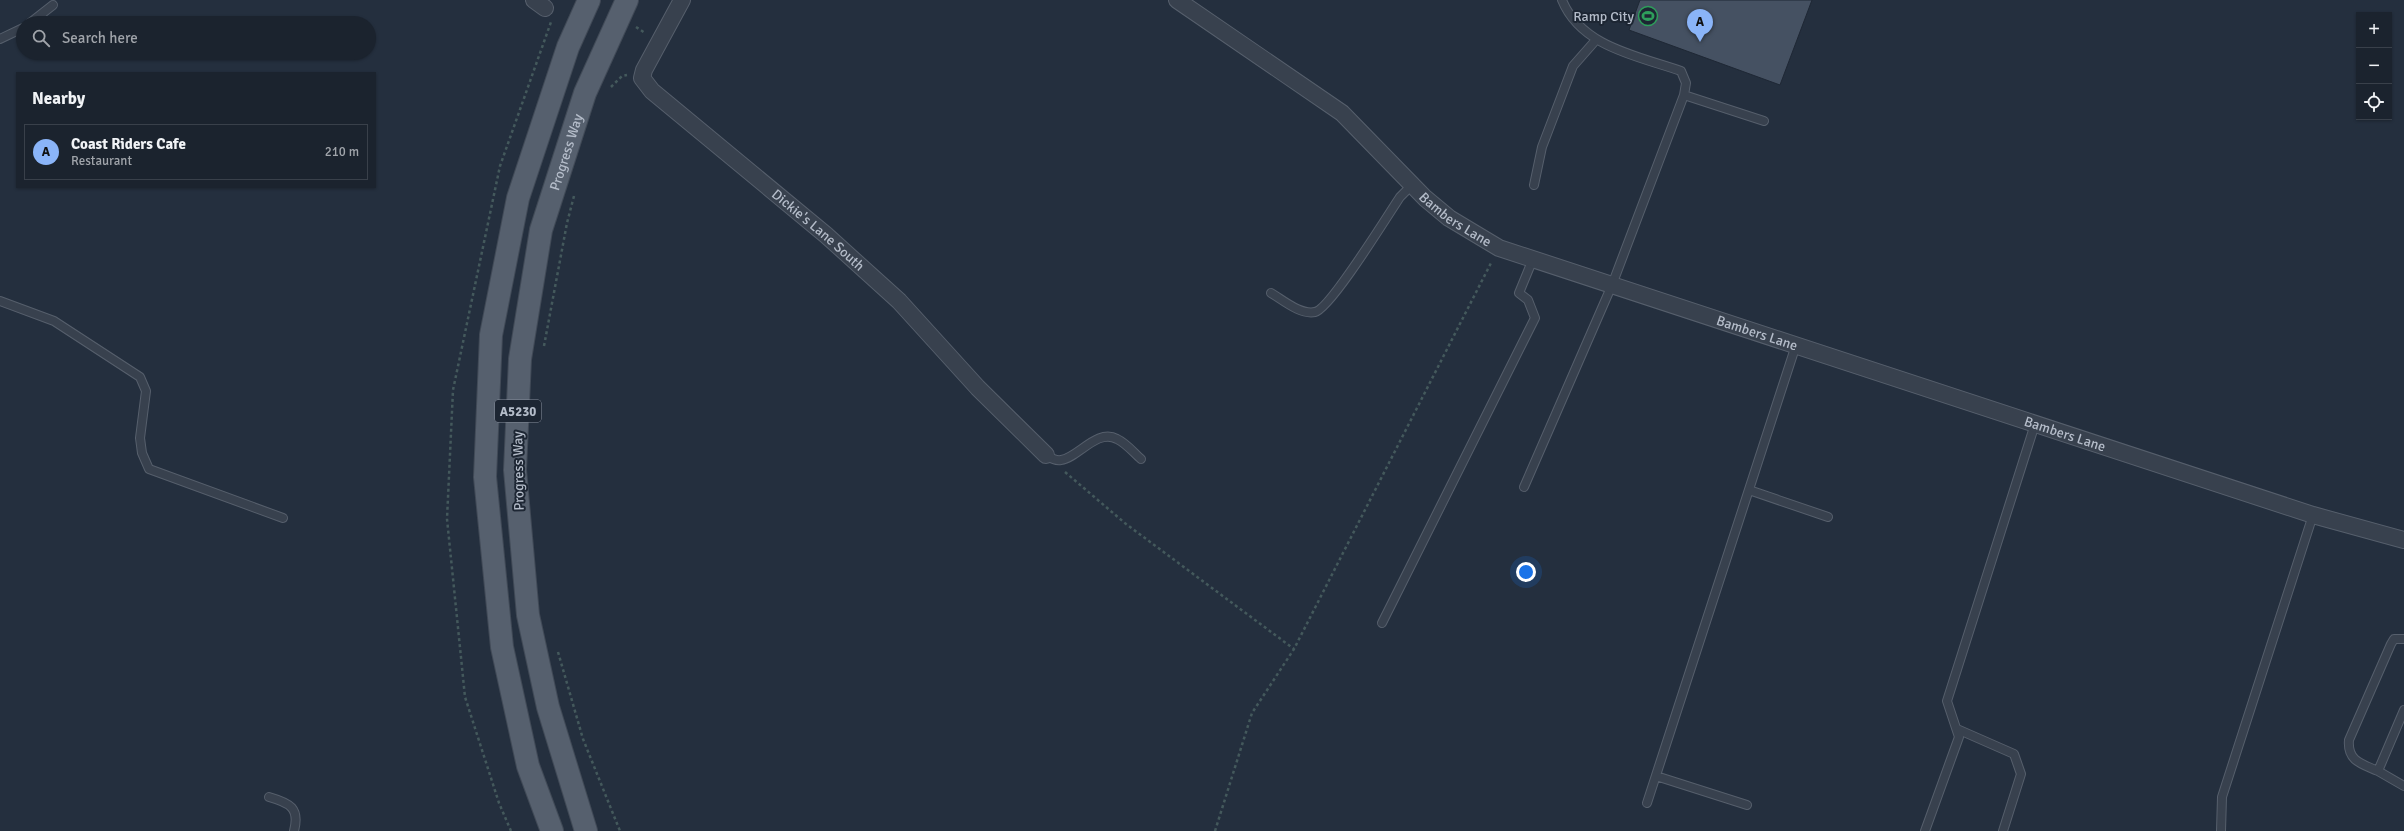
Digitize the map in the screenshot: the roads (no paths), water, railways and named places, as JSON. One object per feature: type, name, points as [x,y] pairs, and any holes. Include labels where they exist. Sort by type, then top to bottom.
[{"type":"main road","name":"A5230","points":[[552,831],[528,766],[502,647],[485,477],[491,335],[518,198],[568,47],[589,0]]},
{"type":"main road","name":"Progress Way","points":[[586,831],[548,707],[528,615],[515,470],[520,367],[542,230],[585,93],[627,0]]},
{"type":"street","name":"Dickie's Lane South","points":[[682,0],[644,70],[642,78],[652,91],[826,235],[899,301],[978,388],[1046,455]]},
{"type":"street","name":"Bambers Lane","points":[[1177,0],[1342,113],[1412,185],[1449,218],[1499,248],[2313,515],[2404,540]]},
{"type":"lane","points":[[1524,487],[1612,285],[1684,95],[1686,83],[1681,71],[1595,40],[1574,23],[1562,0]]},
{"type":"lane","points":[[39,16],[53,5]]},
{"type":"lane","points":[[0,39],[16,31]]},
{"type":"lane","points":[[1534,185],[1542,147],[1573,66],[1595,40]]},
{"type":"lane","points":[[1684,95],[1764,121]]},
{"type":"lane","points":[[1271,293],[1300,310],[1314,312],[1320,310],[1335,293],[1400,197],[1412,185]]},
{"type":"lane","points":[[1382,623],[1535,318],[1528,300],[1519,293],[1533,259]]},
{"type":"lane","points":[[0,300],[54,321],[140,377],[146,391],[140,438],[142,453],[149,469],[283,518]]},
{"type":"lane","points":[[1647,803],[1796,345]]},
{"type":"lane","points":[[1925,831],[1959,737],[1947,700],[2035,424]]},
{"type":"lane","points":[[1046,455],[1056,460],[1062,460],[1089,444],[1111,437],[1118,439],[1141,459]]},
{"type":"lane","points":[[1748,490],[1828,517]]},
{"type":"lane","points":[[2221,831],[2222,798],[2313,515]]},
{"type":"lane","points":[[2404,639],[2394,639],[2391,644],[2349,740],[2348,749],[2355,761],[2378,771],[2404,786]]},
{"type":"lane","points":[[2378,771],[2404,710]]},
{"type":"lane","points":[[1957,729],[2014,754],[2021,774],[2003,831]]},
{"type":"lane","points":[[1656,776],[1747,805]]},
{"type":"lane","points":[[269,797],[285,801],[292,808],[297,821],[294,831]]},
{"type":"place","name":"Ramp City","points":[[1648,16]]},
{"type":"place","name":"Coast Riders Cafe","points":[[1700,42]]}]
